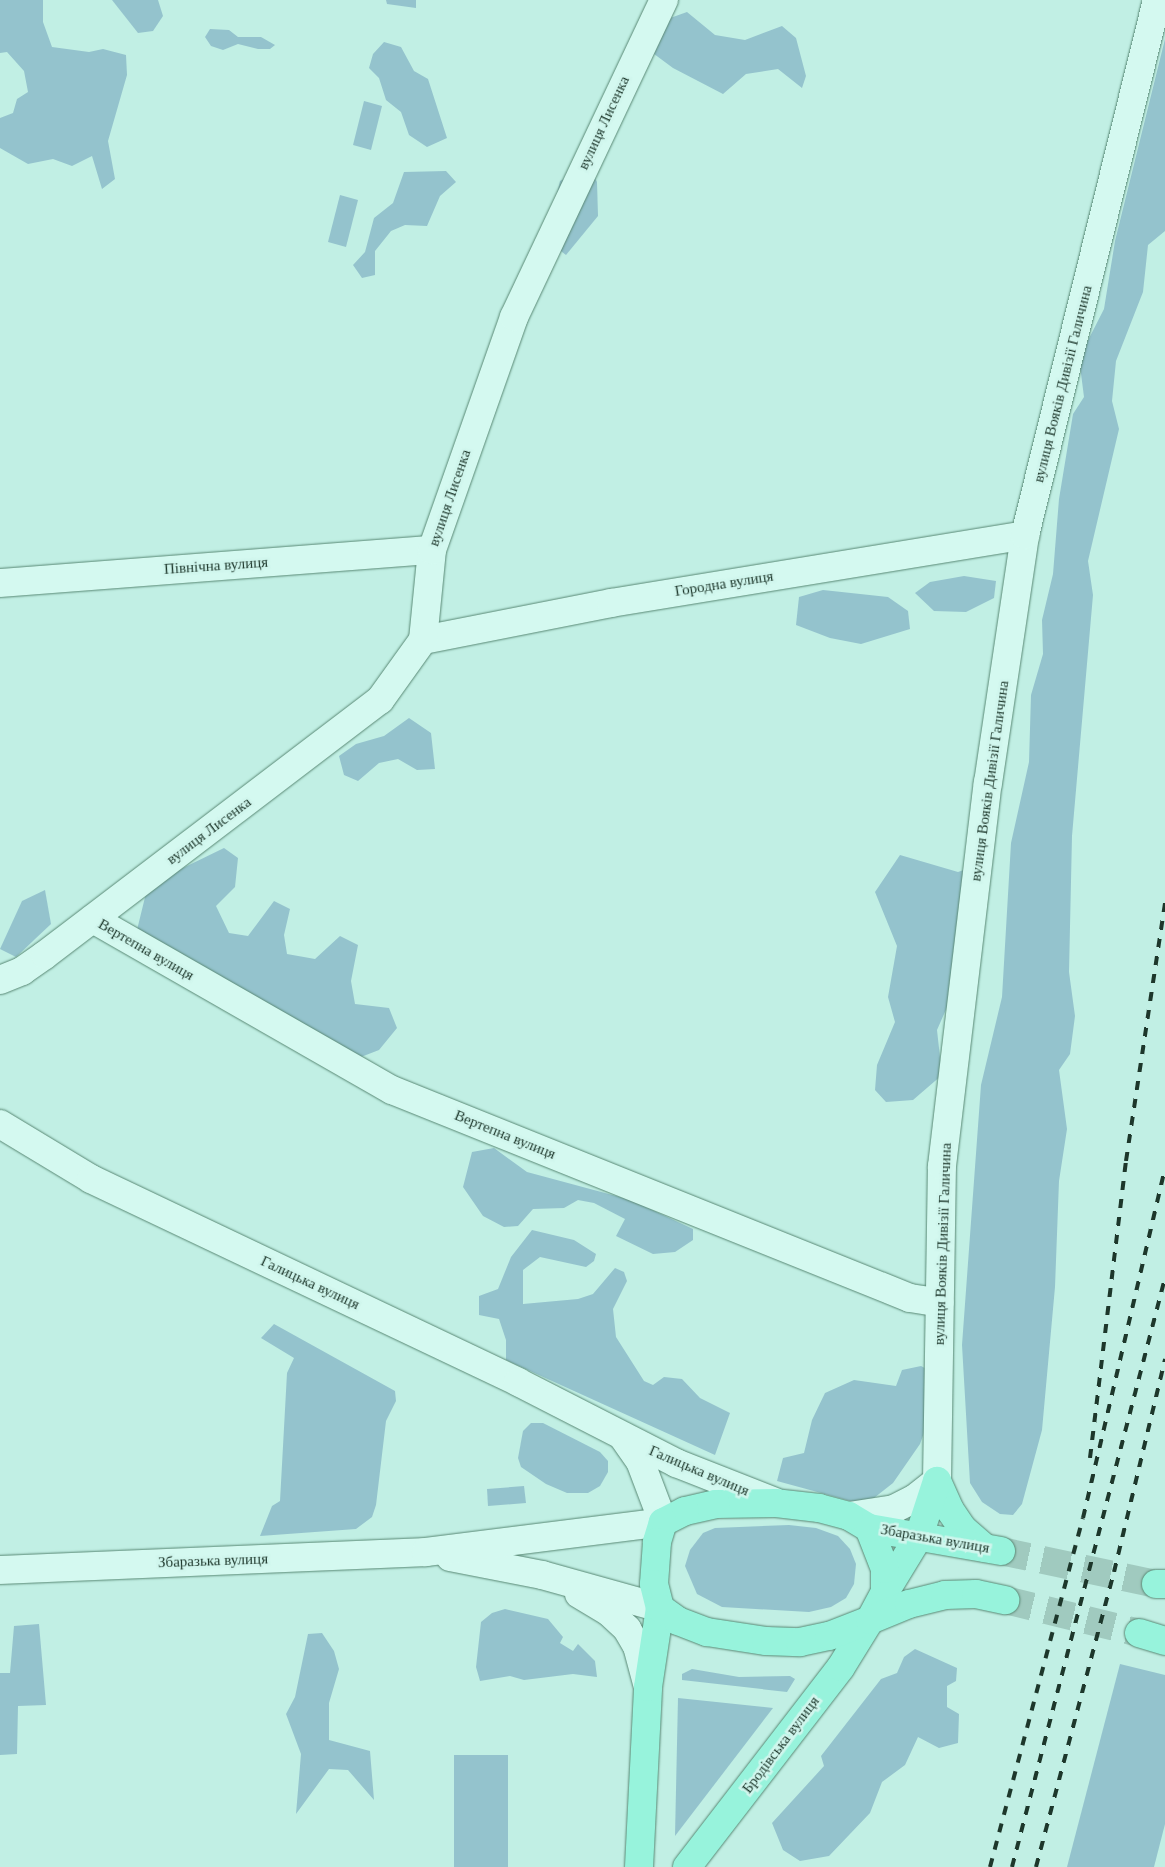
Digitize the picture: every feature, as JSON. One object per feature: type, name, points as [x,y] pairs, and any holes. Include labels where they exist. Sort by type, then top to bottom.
[{"type":"main road","name":"Бродівська вулиця","points":[[687,1867],[841,1667],[919,1536],[936,1481]]},
{"type":"main road","name":"Збаразька вулиця","points":[[663,1522],[685,1511],[716,1504],[776,1503],[819,1508],[859,1522],[993,1550],[963,1528],[950,1510],[936,1481]]},
{"type":"main road","points":[[639,1867],[648,1687],[660,1608],[654,1584],[657,1542],[663,1522]]},
{"type":"main road","points":[[859,1522],[885,1569],[885,1592]]},
{"type":"main road","points":[[660,1608],[678,1621],[707,1632],[766,1641],[800,1642],[829,1636],[909,1604],[945,1595],[976,1594],[1005,1600]]},
{"type":"main road","points":[[1139,1633],[1165,1642]]},
{"type":"street","name":"вулиця Лисенка","points":[[0,980],[22,972],[380,700],[423,640],[432,550],[514,317],[664,0]]},
{"type":"street","name":"вулиця Вояків Дивізії Галичина","points":[[936,1481],[942,1166],[988,783],[1026,535],[1157,0]]},
{"type":"street","name":"Городна вулиця","points":[[423,640],[611,602],[1026,535]]},
{"type":"street","name":"Північна вулиця","points":[[0,583],[432,550]]},
{"type":"street","name":"Вертепна вулиця","points":[[93,919],[392,1090],[910,1298],[940,1303]]},
{"type":"street","name":"Галицька вулиця","points":[[0,1124],[91,1180],[509,1377],[622,1437],[711,1478],[776,1503]]},
{"type":"street","name":"Галицька вулиця","points":[[622,1437],[640,1461],[663,1522]]},
{"type":"street","points":[[859,1522],[894,1509],[914,1499],[936,1481]]},
{"type":"street","name":"Збаразька вулиця","points":[[0,1570],[426,1552],[663,1522]]},
{"type":"street","name":"Збаразька вулиця","points":[[426,1552],[554,1579],[660,1608]]},
{"type":"street","points":[[554,1579],[609,1612],[627,1629],[637,1646],[648,1687]]},
{"type":"shaded area","points":[[0,0],[43,0],[43,22],[52,47],[89,52],[103,49],[126,55],[127,75],[108,141],[115,179],[102,189],[92,156],[72,166],[53,159],[28,164],[0,148],[0,118],[13,113],[17,99],[28,92],[24,71],[7,52],[0,53]]},
{"type":"shaded area","points":[[112,0],[158,0],[163,16],[153,31],[138,33]]},
{"type":"shaded area","points":[[386,0],[416,0],[416,8],[387,4]]},
{"type":"shaded area","points":[[687,12],[715,35],[745,40],[782,26],[796,38],[806,76],[802,88],[778,69],[746,74],[723,94],[673,68],[646,48],[659,22]]},
{"type":"shaded area","points":[[210,29],[229,30],[238,37],[261,37],[275,45],[270,49],[258,49],[238,44],[223,50],[211,46],[205,37]]},
{"type":"shaded area","points":[[1165,39],[1165,231],[1148,245],[1143,292],[1116,361],[1112,401],[1119,429],[1088,561],[1093,595],[1072,836],[1069,972],[1075,1016],[1070,1054],[1059,1070],[1067,1129],[1059,1181],[1055,1287],[1042,1430],[1022,1504],[1013,1515],[1000,1514],[982,1502],[970,1483],[962,1345],[981,1085],[1002,997],[1011,843],[1029,762],[1031,695],[1043,654],[1042,620],[1053,574],[1059,499],[1073,414],[1084,397],[1079,358],[1104,309],[1115,241]]},
{"type":"shaded area","points":[[384,42],[401,47],[414,71],[428,79],[447,138],[427,147],[409,135],[401,112],[386,100],[379,78],[369,68],[373,54]]},
{"type":"shaded area","points":[[364,101],[382,106],[371,150],[353,145]]},
{"type":"shaded area","points":[[581,170],[591,170],[597,182],[598,216],[566,255],[553,245],[553,211],[560,181]]},
{"type":"shaded area","points":[[446,171],[456,182],[440,196],[427,226],[405,225],[391,231],[375,251],[375,275],[362,278],[353,265],[365,252],[374,218],[393,203],[404,172]]},
{"type":"shaded area","points":[[340,195],[358,200],[346,247],[328,242]]},
{"type":"shaded area","points":[[964,576],[996,581],[994,598],[966,612],[934,611],[915,593],[930,582]]},
{"type":"shaded area","points":[[823,590],[888,597],[908,611],[910,629],[861,644],[830,638],[796,625],[799,597]]},
{"type":"shaded area","points":[[409,718],[431,733],[435,769],[417,770],[398,759],[379,763],[358,781],[344,775],[339,756],[356,744],[384,736]]},
{"type":"shaded area","points":[[224,848],[238,858],[235,887],[216,906],[229,933],[248,936],[274,901],[290,909],[284,935],[287,954],[315,959],[340,936],[358,945],[351,981],[355,1004],[389,1008],[397,1028],[379,1050],[335,1067],[136,934],[148,885]]},
{"type":"shaded area","points":[[900,855],[958,872],[978,865],[955,989],[937,1030],[942,1075],[913,1100],[886,1102],[875,1090],[877,1065],[895,1022],[888,997],[897,946],[875,892]]},
{"type":"shaded area","points":[[45,890],[51,924],[16,957],[0,949],[22,901]]},
{"type":"shaded area","points":[[494,1148],[527,1172],[631,1200],[693,1229],[693,1240],[675,1252],[653,1254],[616,1236],[625,1219],[594,1203],[578,1200],[564,1208],[533,1209],[518,1226],[504,1227],[483,1216],[463,1187],[472,1152]]},
{"type":"shaded area","points":[[532,1230],[574,1240],[596,1254],[594,1261],[586,1267],[540,1257],[523,1270],[523,1304],[578,1299],[593,1294],[615,1268],[624,1272],[627,1281],[613,1309],[616,1337],[644,1381],[653,1385],[664,1377],[682,1379],[700,1398],[730,1413],[715,1455],[506,1360],[506,1340],[499,1319],[479,1315],[479,1296],[498,1289],[511,1257]]},
{"type":"shaded area","points":[[274,1324],[395,1391],[396,1401],[386,1421],[376,1505],[372,1517],[356,1529],[260,1536],[272,1506],[280,1501],[287,1373],[294,1358],[261,1338]]},
{"type":"shaded area","points":[[921,1366],[932,1372],[929,1419],[920,1444],[893,1483],[865,1505],[777,1481],[783,1458],[804,1453],[812,1420],[825,1393],[854,1380],[896,1386],[902,1370]]},
{"type":"shaded area","points":[[531,1423],[543,1423],[600,1452],[608,1461],[608,1472],[600,1486],[588,1493],[567,1493],[546,1484],[521,1467],[518,1458],[523,1431]]},
{"type":"shaded area","points":[[524,1486],[526,1503],[488,1506],[487,1489]]},
{"type":"shaded area","points":[[789,1525],[816,1528],[838,1536],[850,1549],[856,1564],[854,1584],[846,1598],[831,1607],[809,1612],[722,1607],[697,1594],[685,1566],[690,1550],[703,1533],[715,1528]]},
{"type":"shaded area","points":[[505,1609],[548,1619],[563,1637],[560,1643],[573,1651],[578,1644],[595,1661],[597,1677],[573,1674],[524,1680],[510,1676],[480,1681],[476,1667],[481,1622],[492,1613]]},
{"type":"shaded area","points":[[39,1624],[46,1705],[18,1706],[17,1754],[0,1755],[0,1673],[10,1673],[14,1626]]},
{"type":"shaded area","points":[[322,1633],[334,1651],[339,1669],[329,1703],[329,1740],[370,1751],[374,1800],[348,1770],[329,1769],[296,1814],[301,1754],[286,1714],[295,1697],[308,1634]]},
{"type":"shaded area","points":[[915,1649],[957,1668],[956,1681],[947,1686],[947,1707],[959,1714],[958,1743],[939,1748],[918,1737],[905,1765],[882,1782],[870,1813],[829,1856],[800,1861],[783,1850],[772,1823],[824,1766],[821,1756],[881,1679],[897,1673],[904,1657]]},
{"type":"shaded area","points":[[1120,1664],[1165,1675],[1165,1824],[1154,1867],[1067,1867]]},
{"type":"shaded area","points":[[692,1669],[739,1677],[790,1676],[795,1679],[787,1692],[682,1680],[682,1674]]},
{"type":"shaded area","points":[[678,1698],[773,1708],[675,1836]]},
{"type":"shaded area","points":[[454,1755],[508,1755],[508,1867],[454,1867]]},
{"type":"tunnel","points":[[1001,1551],[1156,1584]]},
{"type":"tunnel","points":[[1005,1600],[1139,1633]]},
{"type":"railway","points":[[1090,1458],[1126,1161],[1165,903]]},
{"type":"railway","points":[[990,1867],[1083,1518],[1165,1168]]},
{"type":"railway","points":[[1012,1867],[1165,1278]]},
{"type":"railway","points":[[1036,1867],[1114,1572],[1165,1359]]}]
